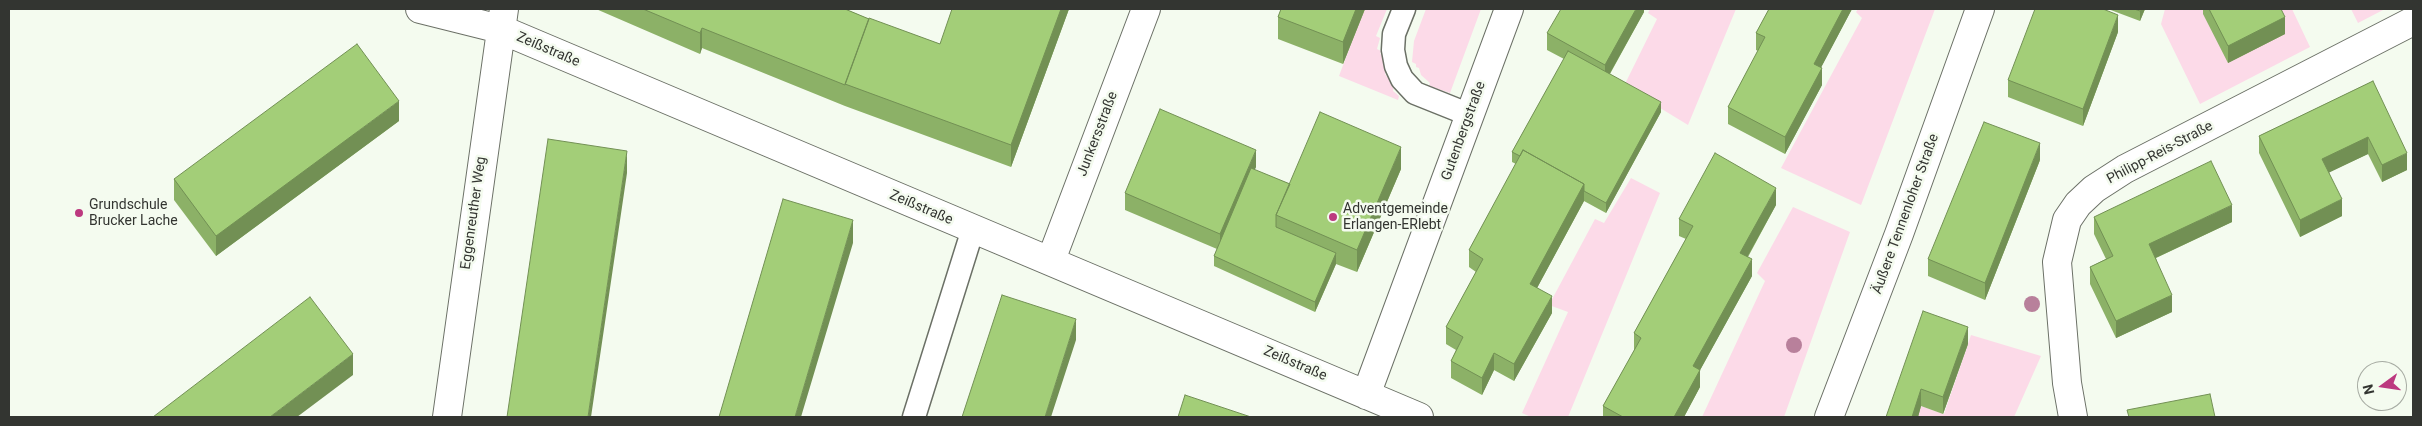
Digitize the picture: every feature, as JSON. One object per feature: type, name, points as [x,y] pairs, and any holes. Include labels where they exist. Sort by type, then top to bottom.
[{"type":"street","name":"Zeißstraße","points":[[420,9],[502,19],[973,230],[1051,260],[1419,417]]},
{"type":"street","name":"Junkersstraße","points":[[1051,260],[1146,9]]},
{"type":"street","name":"Gutenbergstraße","points":[[1366,395],[1509,9]]},
{"type":"street","name":"Äußere Tennenloher Straße","points":[[1829,417],[1899,234],[1980,9]]},
{"type":"street","name":"Eggenreuther Weg","points":[[447,417],[502,19]]},
{"type":"street","name":"Philipp-Reis-Straße","points":[[2073,417],[2067,383],[2057,262],[2067,220],[2078,204],[2094,189],[2125,169],[2413,21]]},
{"type":"lane","points":[[1404,9],[1394,34],[1393,50],[1396,66],[1402,79],[1415,93],[1470,115]]},
{"type":"lane","points":[[914,417],[973,230]]},
{"type":"shaded area","points":[[1364,9],[1387,9],[1376,36],[1380,38],[1377,49],[1383,55],[1384,66],[1387,67],[1385,74],[1394,86],[1393,91],[1399,96],[1398,100],[1339,76]]},
{"type":"shaded area","points":[[1426,9],[1481,9],[1450,93],[1429,86],[1430,83],[1421,75],[1416,64],[1412,62],[1414,41]]},
{"type":"shaded area","points":[[1650,9],[1736,9],[1688,125],[1624,86],[1657,19],[1648,13]]},
{"type":"shaded area","points":[[1858,9],[1935,9],[1861,205],[1781,168],[1862,18],[1856,12]]},
{"type":"shaded area","points":[[2165,9],[2214,9],[2204,15],[2229,63],[2272,9],[2292,9],[2310,47],[2200,104],[2161,24]]},
{"type":"shaded area","points":[[2351,9],[2385,9],[2358,23]]},
{"type":"shaded area","points":[[1631,178],[1660,193],[1568,417],[1531,417],[1522,413],[1568,312],[1549,305],[1595,219],[1604,223]]},
{"type":"shaded area","points":[[1793,207],[1850,232],[1784,417],[1702,417],[1765,281],[1757,273]]},
{"type":"shaded area","points":[[1971,335],[2041,356],[2014,417],[1917,417],[1921,406],[1944,414]]},
{"type":"building","points":[[643,9],[845,9],[869,19],[845,85],[702,28],[700,33]]},
{"type":"building","points":[[952,9],[1061,9],[1011,145],[845,84],[869,18],[940,44]]},
{"type":"building","points":[[1281,9],[1356,9],[1343,42],[1278,17]]},
{"type":"building","points":[[1561,9],[1636,9],[1605,65],[1547,33]]},
{"type":"building","points":[[1769,9],[1843,9],[1814,64],[1822,68],[1785,137],[1728,107],[1765,37],[1756,33]]},
{"type":"building","points":[[2035,9],[2103,9],[2118,15],[2083,109],[2008,80]]},
{"type":"building","points":[[2209,9],[2281,9],[2285,17],[2228,46]]},
{"type":"building","points":[[357,44],[399,101],[216,236],[174,179]]},
{"type":"building","points":[[1568,51],[1661,102],[1606,203],[1584,191],[1584,184],[1523,150],[1520,156],[1512,152]]},
{"type":"building","points":[[2373,81],[2407,153],[2382,165],[2368,137],[2322,159],[2342,199],[2300,220],[2259,136]]},
{"type":"building","points":[[1160,109],[1256,150],[1220,234],[1125,193]]},
{"type":"building","name":"Adventgemeinde Erlangen-ERlebt","points":[[1320,112],[1401,147],[1357,250],[1276,215]]},
{"type":"building","points":[[1984,122],[2040,143],[1985,283],[1928,259]]},
{"type":"building","points":[[548,139],[627,151],[588,417],[507,417]]},
{"type":"building","points":[[1523,150],[1584,184],[1530,284],[1552,296],[1514,364],[1494,353],[1482,378],[1451,361],[1463,337],[1446,327],[1483,259],[1469,250]]},
{"type":"building","points":[[1715,153],[1776,188],[1740,253],[1752,259],[1693,366],[1700,370],[1674,417],[1623,417],[1603,406],[1641,338],[1634,333],[1693,226],[1679,219]]},
{"type":"building","points":[[2211,161],[2232,205],[2149,244],[2172,295],[2116,321],[2090,267],[2113,256],[2094,217]]},
{"type":"building","points":[[1251,168],[1290,184],[1276,215],[1276,227],[1336,253],[1315,302],[1214,256]]},
{"type":"building","points":[[783,199],[853,220],[795,417],[719,417]]},
{"type":"building","points":[[1002,295],[1076,319],[1045,417],[962,417]]},
{"type":"building","points":[[310,297],[353,354],[270,417],[153,417]]},
{"type":"building","points":[[1923,311],[1968,327],[1943,397],[1921,389],[1912,417],[1886,417]]},
{"type":"building","points":[[2210,394],[2215,417],[2129,417],[2127,410]]},
{"type":"building","points":[[1185,395],[1251,417],[1178,417]]},
{"type":"place","name":"Grundschule Brucker Lache","points":[[79,213]]},
{"type":"place","name":"Adventgemeinde Erlangen-ERlebt","points":[[1333,217]]}]
